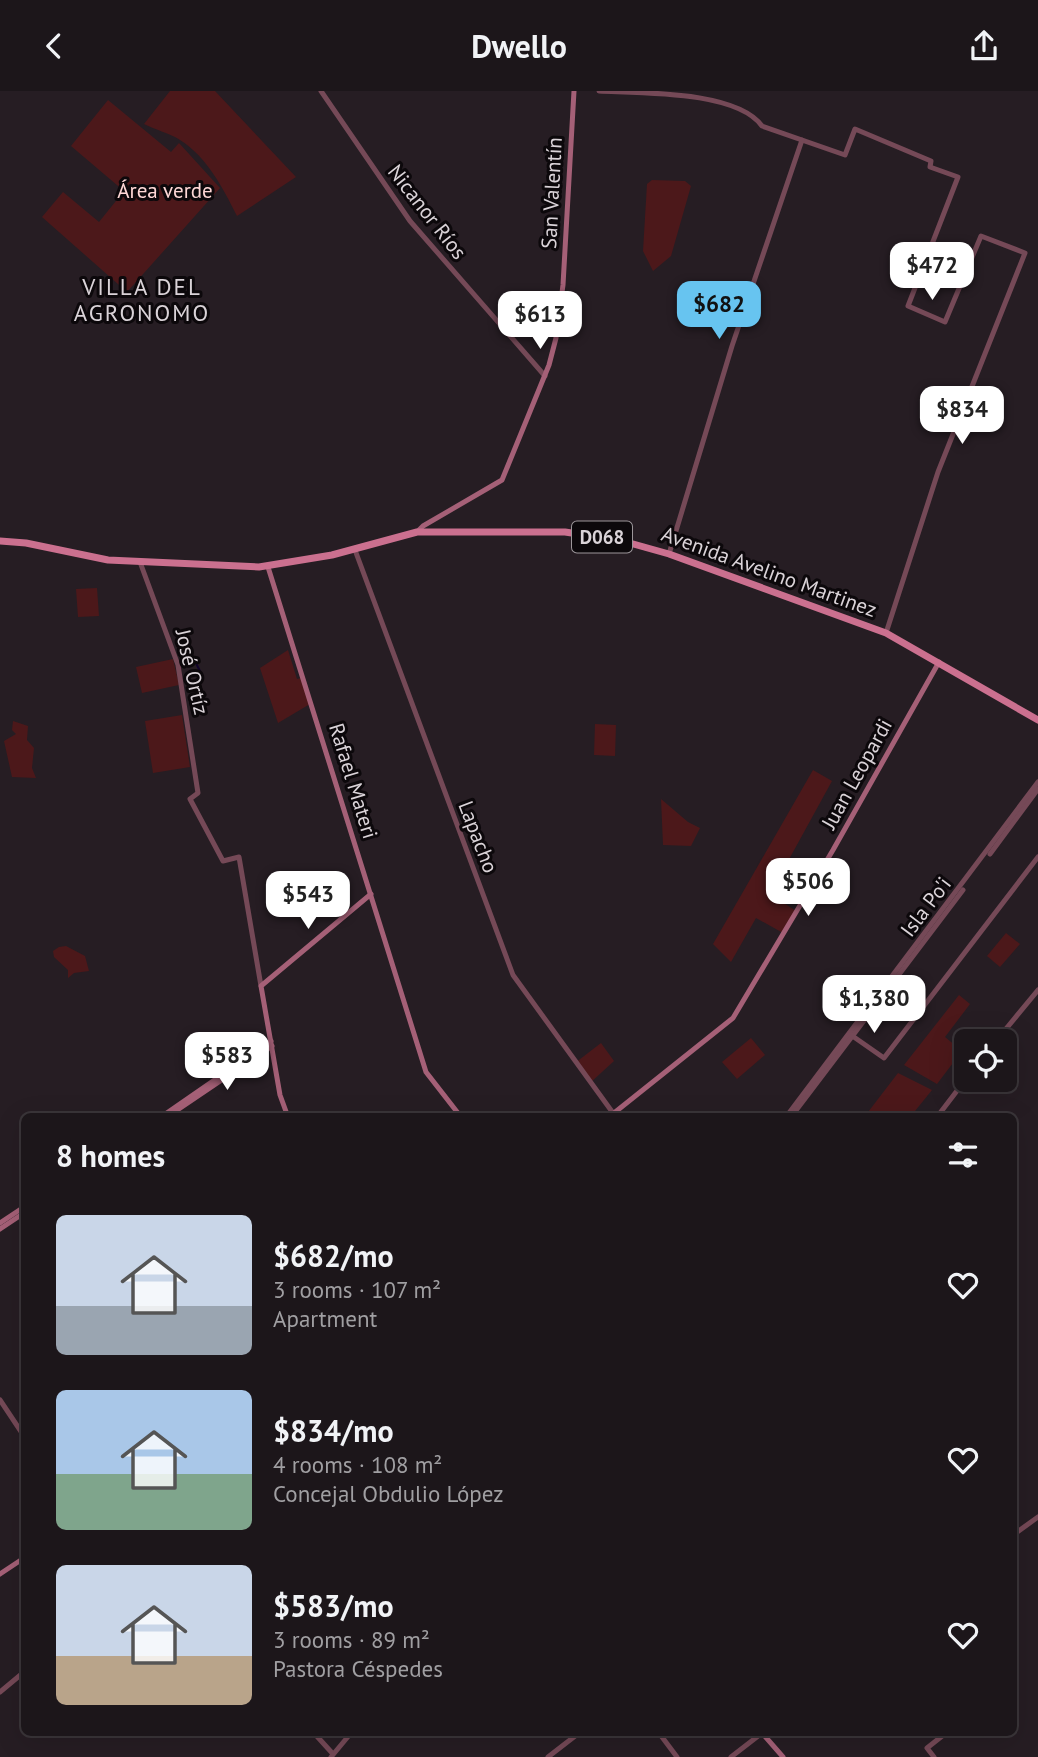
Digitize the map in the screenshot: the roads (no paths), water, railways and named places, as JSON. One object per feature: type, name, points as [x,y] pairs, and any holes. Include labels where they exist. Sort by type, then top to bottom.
[{"type":"main road","name":"San Valentín","points":[[417,532],[502,480],[545,376],[556,338],[563,285],[574,91]]},
{"type":"main road","name":"Avenida Avelino Martinez","points":[[0,541],[26,543],[88,557],[140,562],[268,567],[355,550],[417,532],[565,532],[619,540],[669,554],[886,633],[939,661]]},
{"type":"main road","name":"Rafael Materi","points":[[268,567],[426,1072],[458,1113]]},
{"type":"main road","name":"Juan Leopardi","points":[[614,1113],[733,1018],[834,850],[939,661]]},
{"type":"main road","name":"D068","points":[[939,661],[1038,720]]},
{"type":"main road","points":[[286,1113],[281,1101],[261,986],[371,894]]},
{"type":"main road","points":[[173,1113],[271,1044]]},
{"type":"main road","points":[[167,1113],[227,1074]]},
{"type":"main road","points":[[0,1223],[21,1209]]},
{"type":"main road","points":[[0,1229],[21,1215]]},
{"type":"main road","points":[[0,1574],[21,1560]]},
{"type":"main road","points":[[765,1736],[783,1757]]},
{"type":"street","name":"Nicanor Ríos","points":[[321,91],[410,221],[545,376]]},
{"type":"street","points":[[600,91],[711,100],[754,115],[762,126],[845,155],[855,129],[930,161],[930,167],[958,177],[908,306],[945,322],[981,236],[1024,253],[938,472],[886,633]]},
{"type":"street","points":[[669,554],[732,346],[802,140]]},
{"type":"street","name":"Lapacho","points":[[355,550],[513,975],[610,1113]]},
{"type":"street","name":"José Ortíz","points":[[140,562],[178,665],[198,793],[190,799],[223,861],[239,856],[261,986]]},
{"type":"street","name":"Isla Po'i","points":[[851,1035],[1038,782]]},
{"type":"street","name":"Isla Po'i","points":[[792,1113],[1038,789]]},
{"type":"street","points":[[851,1035],[884,1058],[1038,857]]},
{"type":"street","points":[[1006,1029],[1038,990]]},
{"type":"street","points":[[940,1113],[956,1092]]},
{"type":"street","points":[[0,1401],[21,1432]]},
{"type":"street","points":[[1017,1532],[1038,1517]]},
{"type":"street","points":[[0,1692],[21,1674]]},
{"type":"street","points":[[316,1736],[332,1756],[349,1736]]},
{"type":"street","points":[[548,1757],[575,1736]]},
{"type":"street","points":[[661,1736],[677,1757]]},
{"type":"street","points":[[731,1757],[758,1736]]},
{"type":"street","points":[[934,1757],[927,1748],[942,1736]]},
{"type":"waterway","points":[[177,645],[189,650],[200,671]]},
{"type":"district","name":"VILLA DEL AGRONOMO","points":[[142,300]]},
{"type":"park label","name":"Área verde","points":[[165,191]]}]
